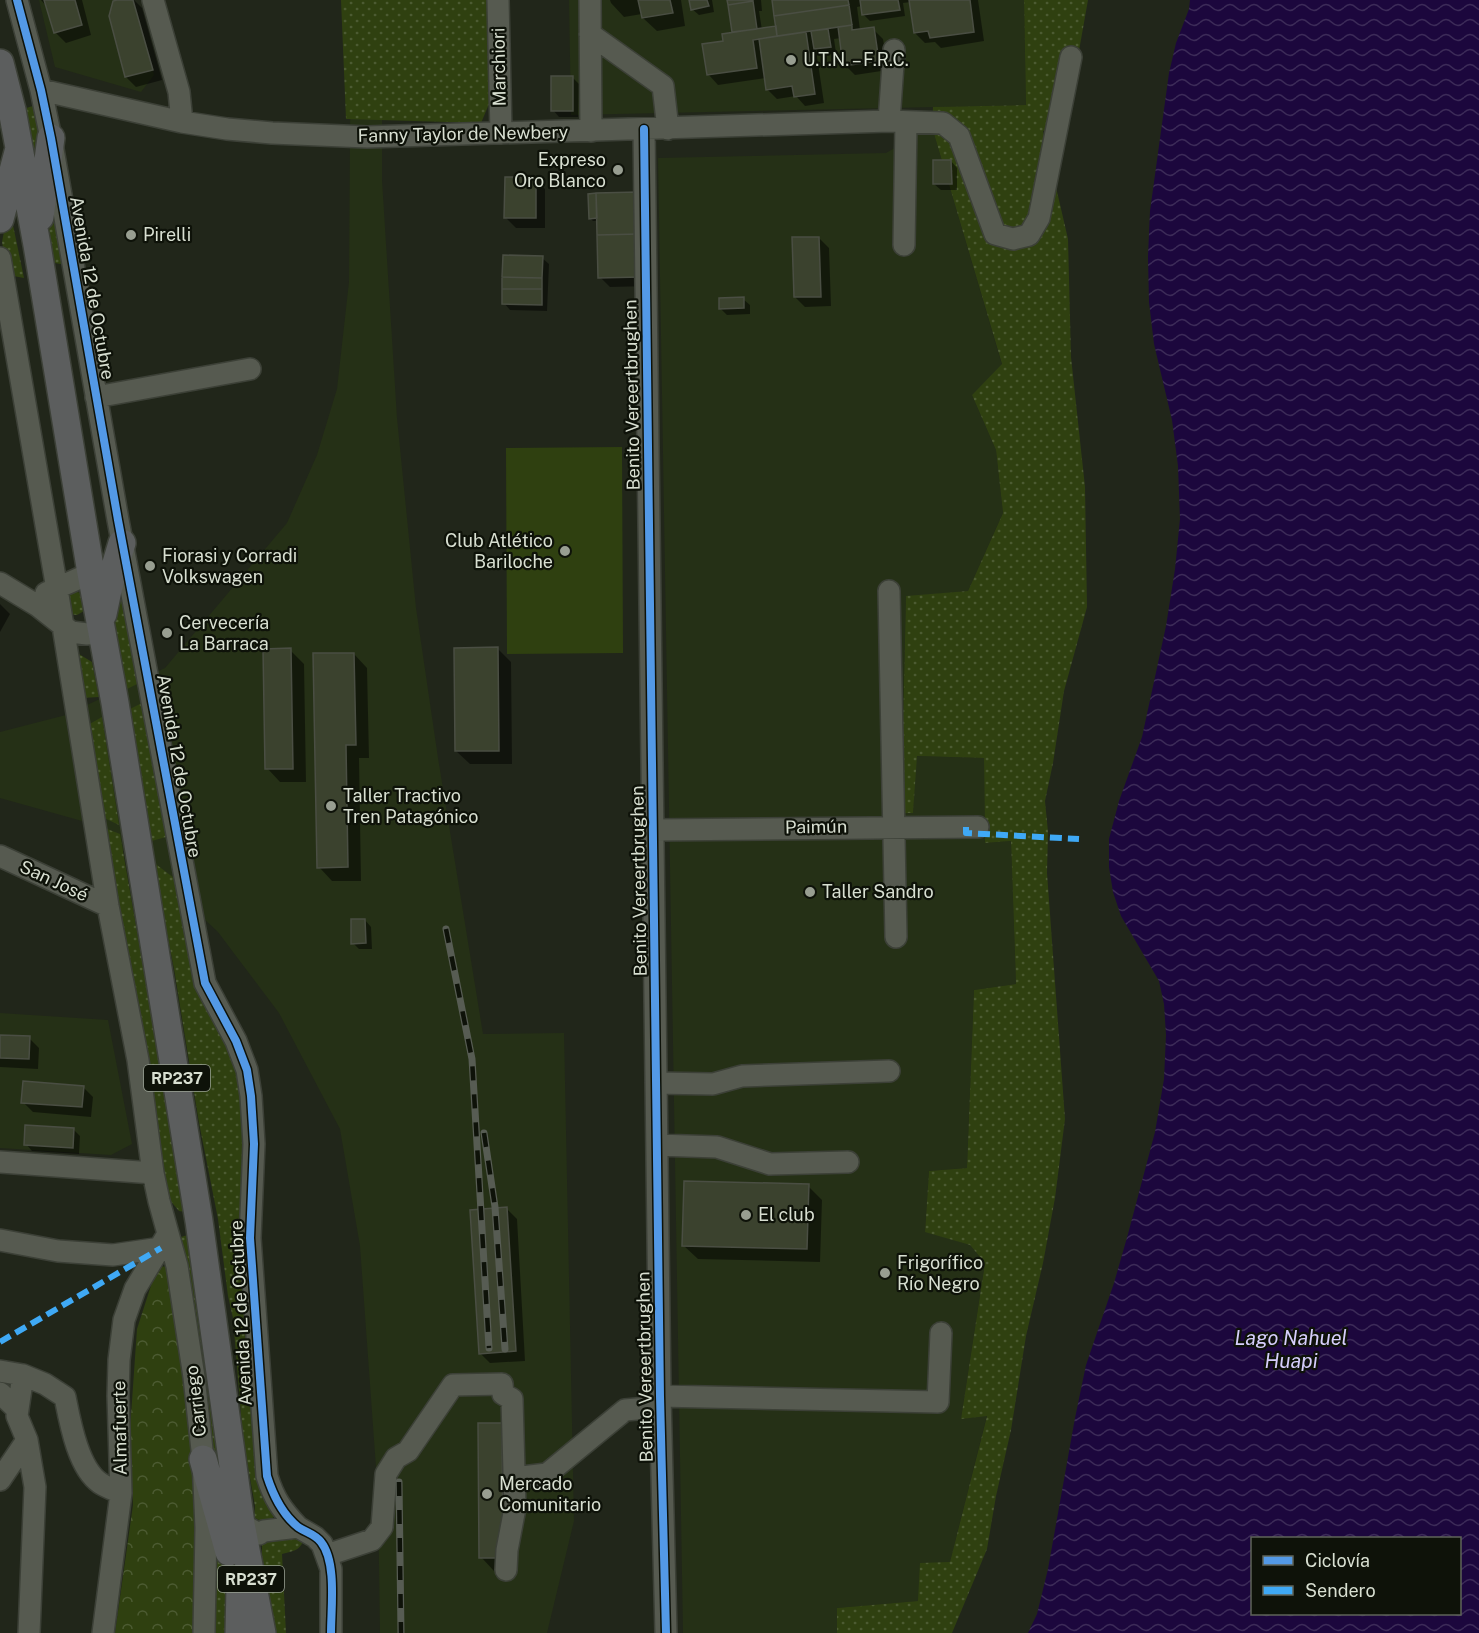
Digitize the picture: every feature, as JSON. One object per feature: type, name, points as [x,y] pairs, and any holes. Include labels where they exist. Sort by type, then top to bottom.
[{"type":"main road","name":"Avenida 12 de Octubre","points":[[0,63],[37,245],[91,573],[147,890],[199,1221],[241,1524],[262,1633]]},
{"type":"main road","points":[[37,245],[51,138]]},
{"type":"main road","points":[[0,219],[19,148]]},
{"type":"main road","points":[[101,630],[108,590],[122,543]]},
{"type":"main road","points":[[203,1459],[226,1539],[240,1606]]},
{"type":"main road","name":"Avenida 12 de Octubre","points":[[239,1633],[241,1524]]},
{"type":"street","name":"Avenida 12 de Octubre","points":[[17,0],[51,138],[122,543],[205,983],[236,1041],[247,1070],[254,1122],[250,1238],[267,1476],[273,1495],[282,1509],[298,1527],[322,1544],[327,1555]]},
{"type":"street","points":[[153,0],[179,92],[182,122]]},
{"type":"street","name":"Marchiori","points":[[498,0],[501,133]]},
{"type":"street","points":[[590,0],[591,130]]},
{"type":"street","points":[[590,34],[663,86],[668,129]]},
{"type":"street","points":[[894,50],[904,245]]},
{"type":"street","name":"Fanny Taylor de Newbery","points":[[41,90],[182,122],[272,133],[367,137],[898,122],[943,123],[959,136],[995,234],[1013,239],[1029,235],[1039,218],[1071,57]]},
{"type":"street","name":"Benito Vereertbrughen","points":[[644,129],[660,1402],[666,1633]]},
{"type":"street","points":[[0,258],[57,589],[108,906],[138,1060],[153,1173],[0,1162]]},
{"type":"street","points":[[96,397],[250,369]]},
{"type":"street","points":[[28,600],[91,573]]},
{"type":"street","points":[[0,583],[28,600],[71,632],[87,634],[101,630]]},
{"type":"street","points":[[889,591],[896,937]]},
{"type":"street","name":"Paimún","points":[[653,830],[978,827]]},
{"type":"street","name":"San José","points":[[0,856],[108,906]]},
{"type":"street","points":[[656,1083],[712,1084],[742,1076],[889,1071]]},
{"type":"street","points":[[657,1145],[717,1147],[770,1164],[848,1162]]},
{"type":"street","name":"Carriego","points":[[153,1173],[164,1241],[177,1266],[194,1377],[203,1459],[206,1528],[204,1633]]},
{"type":"street","points":[[0,1240],[58,1251],[113,1255],[164,1241],[199,1221]]},
{"type":"street","name":"Almafuerte","points":[[103,1633],[121,1493],[118,1396],[119,1360],[124,1320],[135,1289],[148,1264],[164,1241]]},
{"type":"street","points":[[514,1478],[547,1473],[625,1410],[660,1402],[938,1402],[941,1333]]},
{"type":"street","points":[[0,1371],[23,1375],[45,1384],[65,1397],[73,1439],[84,1462],[98,1482],[121,1493]]},
{"type":"street","points":[[23,1375],[17,1416],[27,1440],[34,1483],[29,1633]]},
{"type":"street","points":[[331,1633],[331,1569],[327,1555],[372,1540],[382,1527],[386,1474],[396,1458],[408,1451],[453,1385],[502,1384],[503,1394],[512,1399],[515,1508],[507,1550],[506,1570]]},
{"type":"street","points":[[0,1393],[18,1410]]},
{"type":"street","points":[[27,1440],[2,1477],[34,1483]]},
{"type":"street","points":[[241,1524],[259,1534],[264,1530],[298,1527]]},
{"type":"shaded area","points":[[39,0],[133,0],[154,75],[141,92],[55,67]]},
{"type":"shaded area","points":[[351,0],[382,0],[382,180],[397,418],[416,608],[483,1034],[564,1033],[574,1521],[547,1633],[380,1633],[378,1495],[360,1246],[340,1129],[279,1013],[218,932],[162,879],[82,821],[0,798],[0,732],[66,715],[165,668],[287,523],[317,455],[337,389],[349,282]]},
{"type":"shaded area","points":[[569,0],[1024,0],[1026,105],[571,115]]},
{"type":"shaded area","points":[[932,127],[1002,365],[972,395],[996,450],[1003,513],[968,591],[906,597],[901,813],[913,812],[916,756],[984,758],[985,843],[1011,841],[1016,984],[974,990],[967,1168],[929,1171],[925,1231],[970,1245],[985,1263],[961,1419],[987,1415],[950,1562],[919,1601],[837,1608],[837,1633],[683,1633],[658,158],[886,153]]},
{"type":"shaded area","points":[[0,1013],[108,1020],[132,1144],[111,1155],[0,1148]]},
{"type":"green space","points":[[341,0],[487,0],[489,104],[481,123],[346,119]]},
{"type":"green space","points":[[1024,0],[1088,0],[1066,124],[1043,131],[1068,239],[1071,357],[1085,487],[1087,607],[1064,691],[1045,801],[1048,832],[1047,873],[1065,1119],[1055,1198],[1026,1336],[1011,1430],[987,1549],[952,1633],[837,1633],[837,1608],[918,1601],[920,1563],[950,1562],[987,1416],[961,1419],[985,1263],[970,1245],[925,1232],[929,1171],[967,1168],[974,990],[1016,984],[1011,841],[985,843],[984,758],[917,756],[913,813],[901,813],[906,596],[968,591],[1003,513],[996,450],[972,395],[1002,364],[932,127],[933,107],[1026,105]]},
{"type":"green space","points":[[36,105],[43,144],[34,180],[20,110]]},
{"type":"green space","points":[[50,173],[66,265],[49,262],[42,224]]},
{"type":"green space","points":[[9,206],[24,278],[8,275],[2,242]]},
{"type":"green space","name":"Club Atlético Bariloche","points":[[622,447],[623,653],[507,654],[506,448]]},
{"type":"green space","points":[[119,572],[139,683],[121,692],[110,614]]},
{"type":"green space","points":[[73,591],[81,593],[84,611],[77,615],[69,614],[63,598]]},
{"type":"green space","points":[[74,651],[92,662],[99,697],[81,698]]},
{"type":"green space","points":[[142,703],[166,837],[148,842],[126,711]]},
{"type":"green space","points":[[102,717],[119,825],[100,816],[86,726]]},
{"type":"green space","points":[[102,827],[120,834],[186,1212],[179,1211],[168,1198],[120,939]]},
{"type":"green space","points":[[153,862],[174,878],[190,955],[238,1062],[274,1516],[270,1522],[254,1517],[255,1506],[243,1439],[233,1318],[218,1219]]},
{"type":"green space","points":[[191,1234],[226,1516],[207,1455],[181,1237]]},
{"type":"green space","points":[[172,1266],[199,1466],[198,1633],[115,1633],[133,1505],[130,1430],[137,1329],[157,1267]]},
{"type":"green space","points":[[281,1535],[304,1538],[299,1548],[282,1554],[286,1633],[275,1633],[262,1544]]},
{"type":"green space","points":[[210,1536],[227,1559],[229,1633],[207,1633]]},
{"type":"water","name":"Lago Nahuel Huapi","points":[[1190,0],[1479,0],[1479,1633],[1028,1633],[1037,1614],[1048,1569],[1086,1365],[1128,1234],[1155,1132],[1164,1079],[1166,1035],[1164,1004],[1159,981],[1121,916],[1113,892],[1109,867],[1109,839],[1119,801],[1142,737],[1166,626],[1180,519],[1178,466],[1172,420],[1154,344],[1149,302],[1148,257],[1150,211],[1169,73],[1176,43],[1189,9]]},
{"type":"building","points":[[44,0],[75,0],[82,25],[54,33]]},
{"type":"building","points":[[133,0],[153,70],[125,77],[109,16],[113,1]]},
{"type":"building","points":[[638,0],[670,0],[673,13],[642,18]]},
{"type":"building","points":[[689,0],[707,0],[709,6],[691,10]]},
{"type":"building","points":[[727,0],[753,0],[753,1],[728,5]]},
{"type":"building","points":[[772,0],[848,0],[849,5],[774,16]]},
{"type":"building","points":[[860,0],[898,0],[900,10],[862,15]]},
{"type":"building","points":[[909,0],[970,0],[974,32],[930,38],[928,31],[914,33]]},
{"type":"building","points":[[753,1],[757,29],[732,32],[728,5]]},
{"type":"building","points":[[849,5],[852,25],[777,36],[774,16]]},
{"type":"building","points":[[852,25],[852,30],[874,27],[879,61],[843,66],[838,27]]},
{"type":"building","points":[[776,26],[777,36],[753,40],[757,68],[707,75],[702,44],[723,41],[722,34]]},
{"type":"building","points":[[828,29],[831,47],[814,49],[811,31]]},
{"type":"building","points":[[806,32],[815,94],[794,97],[792,86],[766,90],[759,39]]},
{"type":"building","points":[[551,76],[573,76],[573,111],[551,111]]},
{"type":"building","points":[[933,160],[951,160],[952,184],[933,184]]},
{"type":"building","points":[[505,177],[536,177],[536,218],[504,218]]},
{"type":"building","points":[[638,192],[639,234],[597,235],[596,193]]},
{"type":"building","points":[[596,193],[597,218],[589,219],[588,194]]},
{"type":"building","points":[[639,234],[640,277],[598,278],[597,235]]},
{"type":"building","points":[[792,237],[819,237],[821,297],[794,297]]},
{"type":"building","points":[[503,255],[543,256],[542,278],[502,277]]},
{"type":"building","points":[[502,277],[542,278],[542,289],[502,289]]},
{"type":"building","points":[[502,289],[542,289],[542,305],[502,304]]},
{"type":"building","points":[[744,297],[744,308],[719,309],[719,298]]},
{"type":"building","points":[[498,647],[499,751],[455,751],[454,648]]},
{"type":"building","points":[[291,648],[293,769],[265,769],[263,649]]},
{"type":"building","name":"Taller Tractivo Tren Patagónico","points":[[313,653],[354,653],[356,745],[346,745],[348,867],[317,868]]},
{"type":"building","points":[[351,919],[365,919],[366,943],[351,944]]},
{"type":"building","points":[[0,1035],[30,1036],[29,1059],[0,1058]]},
{"type":"building","points":[[23,1081],[84,1086],[82,1107],[21,1103]]},
{"type":"building","points":[[25,1125],[74,1128],[73,1148],[24,1145]]},
{"type":"building","name":"El club","points":[[684,1181],[809,1184],[807,1249],[682,1246]]},
{"type":"building","points":[[507,1207],[516,1351],[479,1354],[470,1210]]},
{"type":"building","points":[[478,1423],[502,1423],[503,1558],[479,1558]]},
{"type":"railway","points":[[446,929],[472,1059],[489,1348]]},
{"type":"railway","points":[[484,1133],[495,1207],[505,1349]]},
{"type":"railway","points":[[399,1482],[401,1633]]},
{"type":"marked path","points":[[966,827],[966,833],[1079,839]]},
{"type":"marked path","points":[[0,1342],[161,1248]]},
{"type":"cycle path","points":[[17,0],[51,138],[118,520],[205,983],[236,1041],[247,1070],[254,1144],[250,1238],[267,1476],[275,1497],[287,1516],[298,1527],[319,1539],[326,1551],[332,1586],[331,1633]]},
{"type":"cycle path","points":[[644,129],[660,1396],[666,1633]]},
{"type":"place","name":"U.T.N. – F.R.C.","points":[[791,60]]},
{"type":"place","name":"Expreso Oro Blanco","points":[[618,170]]},
{"type":"place","name":"Pirelli","points":[[131,235]]},
{"type":"place","name":"Club Atlético Bariloche","points":[[565,551]]},
{"type":"place","name":"Fiorasi y Corradi Volkswagen","points":[[150,566]]},
{"type":"place","name":"Cervecería La Barraca","points":[[167,633]]},
{"type":"place","name":"Taller Tractivo Tren Patagónico","points":[[331,806]]},
{"type":"place","name":"Taller Sandro","points":[[810,892]]},
{"type":"place","name":"El club","points":[[746,1215]]},
{"type":"place","name":"Frigorífico Río Negro","points":[[885,1273]]},
{"type":"place","name":"Mercado Comunitario","points":[[487,1494]]}]
